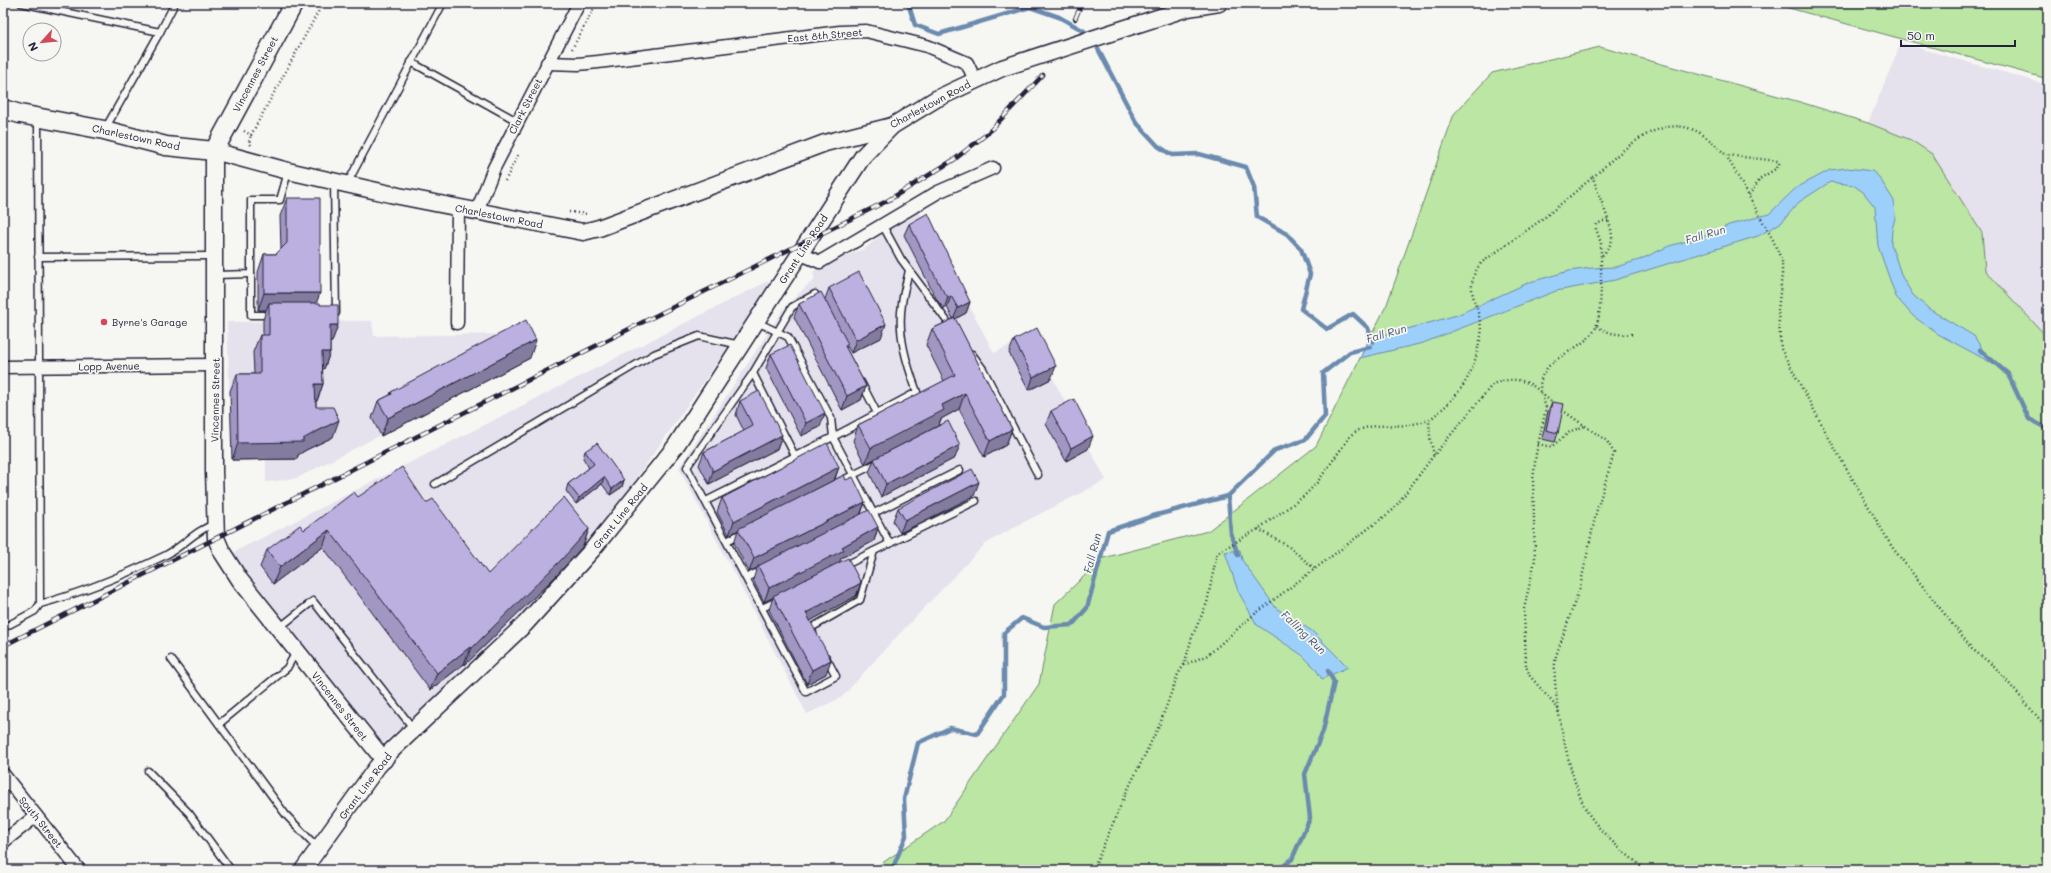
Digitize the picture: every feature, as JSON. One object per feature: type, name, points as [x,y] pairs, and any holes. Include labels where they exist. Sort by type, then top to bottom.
[{"type":"main road","name":"Vincennes Street","points":[[214,151],[294,3]]},
{"type":"main road","name":"Charlestown Road","points":[[3,109],[104,130],[166,146],[214,151]]},
{"type":"street","name":"Clark Street","points":[[477,211],[494,168],[579,3]]},
{"type":"street","points":[[976,80],[1002,68],[1153,19],[1188,8],[1219,3]]},
{"type":"street","name":"East 8th Street","points":[[547,63],[578,64],[598,62],[840,32],[866,31],[927,46],[967,63],[976,80]]},
{"type":"street","name":"Charlestown Road","points":[[214,151],[340,183],[577,231],[591,231],[825,143],[892,126],[916,110],[976,80]]},
{"type":"street","name":"Grant Line Road","points":[[303,870],[384,760],[414,729],[524,624],[592,550],[674,447],[757,322],[863,156],[892,126]]},
{"type":"street","name":"Vincennes Street","points":[[214,151],[216,538],[222,552],[240,580],[384,760]]},
{"type":"street","points":[[801,254],[820,262],[938,192],[992,168]]},
{"type":"street","points":[[457,323],[458,207]]},
{"type":"street","name":"Lopp Avenue","points":[[3,367],[216,365]]},
{"type":"street","name":"South Street","points":[[5,782],[36,816],[80,870]]},
{"type":"street","points":[[3,842],[36,816]]},
{"type":"lane","points":[[21,3],[160,32]]},
{"type":"lane","points":[[104,130],[176,3]]},
{"type":"lane","points":[[328,315],[336,315],[340,183],[411,62],[443,3]]},
{"type":"lane","points":[[411,62],[518,121]]},
{"type":"lane","points":[[3,628],[35,611],[40,604],[38,117]]},
{"type":"lane","points":[[282,315],[251,315],[251,200],[280,200],[288,171]]},
{"type":"lane","points":[[883,226],[900,259],[958,336]]},
{"type":"lane","points":[[38,257],[214,256]]},
{"type":"lane","points":[[706,501],[918,392],[906,364],[901,329],[901,305],[909,270]]},
{"type":"lane","points":[[215,274],[251,274]]},
{"type":"lane","points":[[822,308],[815,294],[792,307],[753,373],[687,467],[806,692],[836,676],[822,649]]},
{"type":"lane","points":[[757,322],[788,337],[831,418],[833,437],[890,544]]},
{"type":"lane","points":[[435,484],[654,354],[699,336],[741,345]]},
{"type":"lane","points":[[966,346],[983,369],[1038,475]]},
{"type":"lane","points":[[753,373],[795,456]]},
{"type":"lane","points":[[859,378],[877,413]]},
{"type":"lane","points":[[832,486],[888,457]]},
{"type":"lane","points":[[866,517],[960,470]]},
{"type":"lane","points":[[839,569],[874,550],[890,544],[976,501]]},
{"type":"lane","points":[[40,604],[66,597],[164,556],[186,543],[202,528],[216,524]]},
{"type":"lane","points":[[727,541],[748,530]]},
{"type":"lane","points":[[818,642],[811,628],[860,600],[874,550]]},
{"type":"lane","points":[[746,578],[767,567]]},
{"type":"lane","points":[[762,608],[783,598]]},
{"type":"lane","points":[[279,628],[313,601],[414,729]]},
{"type":"lane","points":[[219,724],[287,668],[297,651]]},
{"type":"lane","points":[[171,659],[286,815],[318,849]]},
{"type":"lane","points":[[148,770],[189,813],[231,870]]},
{"type":"path","points":[[248,160],[255,149],[249,142],[251,135],[323,3]]},
{"type":"path","points":[[229,123],[251,135]]},
{"type":"path","points":[[1094,870],[1126,794],[1159,726],[1178,674],[1184,665],[1192,637],[1208,599],[1216,553],[1258,529],[1288,508],[1316,484],[1356,430],[1369,426],[1410,425],[1429,420],[1445,407],[1460,392],[1470,376],[1477,355],[1482,330],[1471,283],[1473,273],[1481,263],[1544,218],[1622,152],[1639,140],[1657,130],[1676,126],[1695,130],[1726,155],[1769,233],[1782,261],[1778,311],[1781,349],[1834,449],[1892,547],[1972,649],[1994,666],[2048,730]]},
{"type":"path","points":[[1726,155],[1778,160],[1778,168],[1761,178],[1749,195]]},
{"type":"path","points":[[1593,177],[1613,235],[1612,241],[1601,257]]},
{"type":"path","points":[[568,212],[591,215]]},
{"type":"path","points":[[1559,710],[1530,676],[1526,666],[1524,609],[1535,560],[1534,480],[1538,444],[1546,408],[1539,384],[1541,376],[1548,368],[1587,338],[1597,326],[1601,243],[1596,229],[1597,224],[1603,220],[1608,221]]},
{"type":"path","points":[[1597,326],[1606,332],[1616,335],[1635,334]]},
{"type":"path","points":[[1184,665],[1208,655],[1251,617],[1393,510],[1434,455],[1493,384],[1504,380],[1516,380],[1532,385],[1607,441],[1614,453],[1596,513],[1580,588],[1556,656],[1554,666],[1559,710],[1570,763],[1586,810],[1602,830],[1620,848],[1646,870]]},
{"type":"path","points":[[1429,420],[1430,438],[1434,455]]},
{"type":"path","points":[[1538,444],[1552,447],[1571,431],[1585,426]]},
{"type":"path","points":[[1258,529],[1288,546],[1315,569]]},
{"type":"shaded area","points":[[1901,43],[2048,85],[2048,338],[1985,270],[1982,233],[1911,140],[1868,123]]},
{"type":"shaded area","points":[[918,209],[994,353],[1030,335],[1106,480],[1014,527],[985,544],[884,650],[842,697],[807,714],[679,468],[785,307],[815,280],[813,273],[817,267],[866,248],[895,223]]},
{"type":"shaded area","points":[[778,276],[591,543],[464,673],[381,745],[232,553]]},
{"type":"shaded area","points":[[372,321],[374,336],[517,334],[530,358],[297,478],[266,482],[266,459],[232,460],[227,322]]},
{"type":"green space","points":[[1785,3],[2048,3],[2048,79],[1785,7]]},
{"type":"green space","points":[[1600,47],[1800,102],[1868,123],[1911,140],[1932,154],[1982,233],[1985,270],[2048,338],[2048,870],[872,870],[944,821],[1039,684],[1055,604],[1103,558],[1208,531],[1316,446],[1387,304],[1454,114],[1492,73]]},
{"type":"water","points":[[1847,168],[1872,171],[1879,177],[1894,201],[1895,218],[1891,244],[1902,277],[1913,295],[1929,309],[1974,336],[1990,362],[1938,334],[1913,316],[1896,297],[1878,246],[1875,207],[1863,192],[1853,185],[1830,182],[1799,202],[1782,222],[1758,236],[1615,280],[1556,291],[1423,343],[1360,358],[1370,338],[1457,315],[1530,282],[1569,271],[1616,267],[1639,260],[1669,246],[1703,237],[1729,225],[1769,214],[1796,188],[1830,170]]},
{"type":"water","points":[[1240,550],[1242,560],[1276,608],[1312,631],[1348,667],[1322,679],[1315,668],[1302,655],[1257,625],[1238,591],[1225,552]]},
{"type":"building","points":[[287,198],[320,198],[320,293],[264,293],[264,254],[276,254],[287,243]]},
{"type":"building","points":[[928,213],[970,302],[958,308],[951,296],[948,297],[941,288],[909,224]]},
{"type":"building","points":[[859,272],[886,324],[856,340],[829,288]]},
{"type":"building","points":[[821,292],[848,344],[845,346],[866,386],[847,396],[799,304]]},
{"type":"building","points":[[269,303],[320,303],[320,305],[338,305],[338,325],[330,325],[330,352],[322,352],[323,384],[315,384],[316,407],[333,407],[339,420],[303,439],[303,442],[238,443],[237,374],[260,374],[260,335],[269,335]]},
{"type":"building","points":[[955,318],[1012,429],[990,441],[965,393],[942,405],[944,410],[871,448],[858,425],[955,375],[932,329]]},
{"type":"building","points":[[526,320],[536,340],[388,418],[378,401],[392,394],[391,392]]},
{"type":"building","points":[[1037,328],[1056,366],[1033,377],[1014,340]]},
{"type":"building","points":[[790,345],[825,413],[806,423],[771,354]]},
{"type":"building","points":[[759,391],[782,435],[713,471],[704,452],[753,426],[740,401]]},
{"type":"building","points":[[1074,399],[1093,436],[1071,448],[1051,411]]},
{"type":"building","points":[[1552,402],[1564,404],[1558,433],[1546,430]]},
{"type":"building","points":[[948,421],[960,445],[886,484],[874,459]]},
{"type":"building","points":[[597,443],[624,480],[612,489],[604,477],[579,498],[568,484],[594,464],[585,451]]},
{"type":"building","points":[[827,443],[839,467],[734,521],[722,498]]},
{"type":"building","points":[[402,467],[426,503],[433,499],[488,574],[564,497],[589,529],[564,557],[472,648],[470,647],[437,673],[329,530],[280,567],[267,550],[300,525],[304,530],[354,492],[358,497]]},
{"type":"building","points":[[972,469],[979,482],[905,520],[898,508]]},
{"type":"building","points":[[844,475],[846,480],[853,477],[865,502],[754,558],[738,529]]},
{"type":"building","points":[[869,510],[878,527],[842,547],[844,550],[769,588],[758,566]]},
{"type":"building","points":[[848,558],[861,583],[806,613],[831,660],[812,670],[773,596]]},
{"type":"waterway","points":[[908,3],[915,25],[939,34],[1030,7],[1059,17],[1084,31]]},
{"type":"waterway","points":[[1098,49],[1136,122],[1158,146],[1172,155],[1199,154],[1246,167],[1254,187],[1257,217],[1287,234],[1301,249],[1310,274],[1301,309],[1327,329],[1353,314],[1368,328],[1373,342]]},
{"type":"waterway","name":"Fall Run","points":[[892,870],[906,836],[904,799],[918,743],[950,728],[977,734],[1004,694],[1004,633],[1022,618],[1044,627],[1072,625],[1087,608],[1108,531],[1153,516],[1228,496],[1275,450],[1305,440],[1325,416],[1323,373],[1350,352],[1370,347]]},
{"type":"waterway","name":"Fall Run","points":[[1980,350],[2008,374],[2029,419],[2048,429]]},
{"type":"waterway","name":"Falling Run","points":[[1228,496],[1231,534],[1238,555]]},
{"type":"waterway","name":"Falling Run","points":[[1279,870],[1292,859],[1310,818],[1305,774],[1323,731],[1334,682],[1328,671]]},
{"type":"railway","points":[[1075,19],[1082,3]]},
{"type":"railway","points":[[3,646],[641,323],[887,201],[955,159],[988,133],[1043,75]]},
{"type":"place","name":"Byrne's Garage","points":[[104,322]]}]
